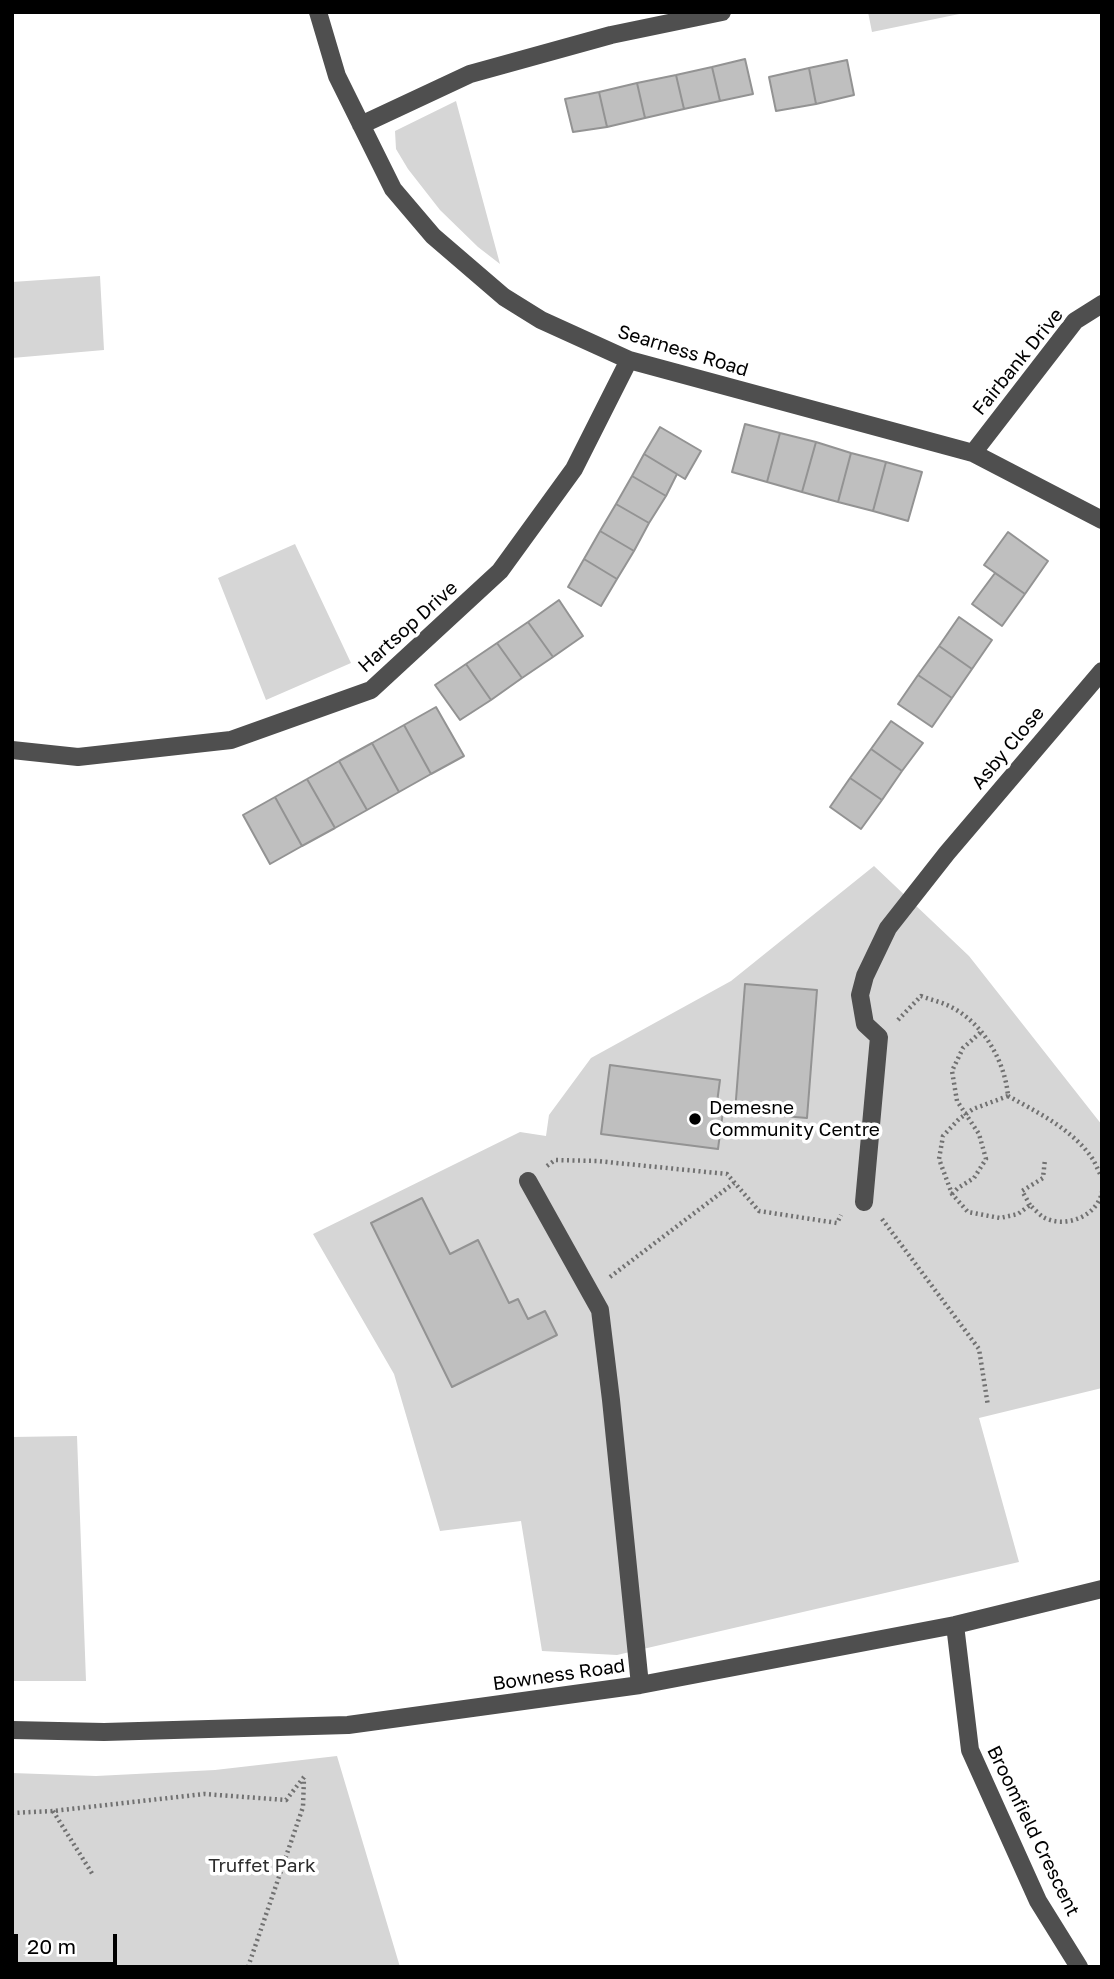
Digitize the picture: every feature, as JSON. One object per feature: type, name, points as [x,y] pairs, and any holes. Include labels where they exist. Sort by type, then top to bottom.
[{"type":"street","name":"Searness Road","points":[[318,12],[337,76],[393,189],[433,236],[504,297],[541,320],[629,360],[973,453],[1102,520]]},
{"type":"street","points":[[360,125],[470,74],[611,35],[722,12]]},
{"type":"street","name":"Fairbank Drive","points":[[973,453],[1075,321],[1102,304]]},
{"type":"street","name":"Hartsop Drive","points":[[12,750],[78,757],[230,740],[371,690],[500,571],[574,469],[629,360]]},
{"type":"street","name":"Asby Close","points":[[879,1037],[866,1024],[860,995],[865,976],[888,928],[947,853],[1102,671]]},
{"type":"street","points":[[864,1202],[879,1037]]},
{"type":"street","points":[[528,1181],[600,1310],[640,1685]]},
{"type":"street","name":"Bowness Road","points":[[12,1730],[104,1732],[348,1725],[640,1685],[955,1625],[1102,1589]]},
{"type":"street","name":"Broomfield Crescent","points":[[955,1625],[970,1750],[1038,1901],[1079,1967]]},
{"type":"path","points":[[879,1037],[920,996],[952,1007],[976,1024],[995,1054],[1007,1082],[1008,1096]]},
{"type":"path","points":[[952,1194],[974,1178],[986,1159],[979,1134],[957,1101],[952,1071],[962,1048],[981,1032]]},
{"type":"path","points":[[1008,1096],[965,1114],[943,1136],[939,1159],[952,1194],[968,1212],[1000,1218],[1018,1214],[1030,1205]]},
{"type":"path","points":[[1008,1096],[1038,1112],[1070,1135],[1091,1157],[1102,1178]]},
{"type":"path","points":[[1045,1159],[1043,1178],[1022,1191],[1030,1205],[1044,1218],[1069,1222],[1084,1217],[1100,1200],[1102,1192]]},
{"type":"path","points":[[528,1181],[555,1160],[597,1161],[727,1174],[759,1211],[837,1223],[848,1202],[876,1202],[882,1219],[979,1349],[988,1406]]},
{"type":"path","points":[[589,1291],[622,1270],[734,1183]]},
{"type":"path","points":[[12,1812],[53,1811],[204,1794],[286,1800],[304,1777],[303,1807],[248,1967]]},
{"type":"path","points":[[53,1811],[93,1875]]},
{"type":"green space","points":[[868,12],[969,12],[872,32]]},
{"type":"green space","points":[[456,101],[500,264],[440,210],[396,149],[395,131]]},
{"type":"green space","points":[[100,276],[104,350],[12,358],[12,282]]},
{"type":"green space","points":[[295,544],[351,663],[266,700],[218,578]]},
{"type":"green space","points":[[874,866],[969,956],[1102,1125],[1102,1388],[979,1418],[1019,1562],[617,1655],[542,1651],[521,1521],[440,1531],[394,1374],[313,1234],[520,1132],[546,1136],[549,1115],[591,1058],[731,981]]},
{"type":"green space","points":[[77,1436],[86,1681],[12,1681],[12,1437]]},
{"type":"green space","name":"Truffet Park","points":[[337,1756],[400,1967],[12,1967],[12,1773],[96,1776],[215,1770]]},
{"type":"building","points":[[745,59],[753,94],[720,101],[712,67]]},
{"type":"building","points":[[847,60],[854,95],[816,104],[809,68]]},
{"type":"building","points":[[712,67],[720,101],[684,109],[676,75]]},
{"type":"building","points":[[809,68],[816,104],[776,111],[769,77]]},
{"type":"building","points":[[676,75],[684,109],[645,118],[637,83]]},
{"type":"building","points":[[637,83],[645,118],[607,127],[599,92]]},
{"type":"building","points":[[599,92],[607,127],[573,132],[565,99]]},
{"type":"building","points":[[745,424],[780,433],[767,482],[732,472]]},
{"type":"building","points":[[660,427],[701,451],[685,479],[644,454]]},
{"type":"building","points":[[780,433],[816,442],[802,492],[767,482]]},
{"type":"building","points":[[816,442],[851,453],[838,502],[802,492]]},
{"type":"building","points":[[851,453],[886,462],[873,511],[838,502]]},
{"type":"building","points":[[644,454],[677,474],[666,496],[632,476]]},
{"type":"building","points":[[886,462],[922,472],[908,521],[873,511]]},
{"type":"building","points":[[632,476],[666,496],[649,523],[616,504]]},
{"type":"building","points":[[616,504],[649,523],[634,551],[600,531]]},
{"type":"building","points":[[600,531],[634,551],[617,579],[584,559]]},
{"type":"building","points":[[1008,532],[1048,561],[1025,594],[984,565]]},
{"type":"building","points":[[584,559],[617,579],[601,606],[568,587]]},
{"type":"building","points":[[995,573],[1025,594],[1002,626],[972,604]]},
{"type":"building","points":[[559,600],[583,636],[553,657],[528,622]]},
{"type":"building","points":[[959,617],[992,640],[972,669],[939,646]]},
{"type":"building","points":[[528,622],[553,657],[522,678],[497,643]]},
{"type":"building","points":[[497,643],[522,678],[491,700],[466,664]]},
{"type":"building","points":[[939,646],[972,669],[952,698],[918,675]]},
{"type":"building","points":[[466,664],[491,700],[460,720],[435,685]]},
{"type":"building","points":[[918,675],[952,698],[932,727],[898,704]]},
{"type":"building","points":[[436,707],[464,756],[431,774],[404,725]]},
{"type":"building","points":[[891,721],[923,743],[902,771],[871,749]]},
{"type":"building","points":[[404,725],[431,774],[399,792],[372,743]]},
{"type":"building","points":[[372,743],[399,792],[367,810],[339,761]]},
{"type":"building","points":[[871,749],[902,771],[882,800],[850,778]]},
{"type":"building","points":[[339,761],[367,810],[335,828],[307,779]]},
{"type":"building","points":[[850,778],[882,800],[861,829],[830,807]]},
{"type":"building","points":[[307,779],[335,828],[302,846],[275,797]]},
{"type":"building","points":[[275,797],[302,846],[270,864],[243,815]]},
{"type":"building","points":[[745,984],[817,990],[807,1118],[735,1112]]},
{"type":"building","points":[[610,1065],[720,1080],[716,1110],[723,1111],[718,1149],[601,1134]]},
{"type":"building","points":[[422,1198],[450,1254],[478,1240],[509,1303],[518,1299],[528,1319],[545,1311],[557,1335],[452,1387],[371,1223]]},
{"type":"place","name":"Demesne Community Centre","points":[[695,1119]]}]
